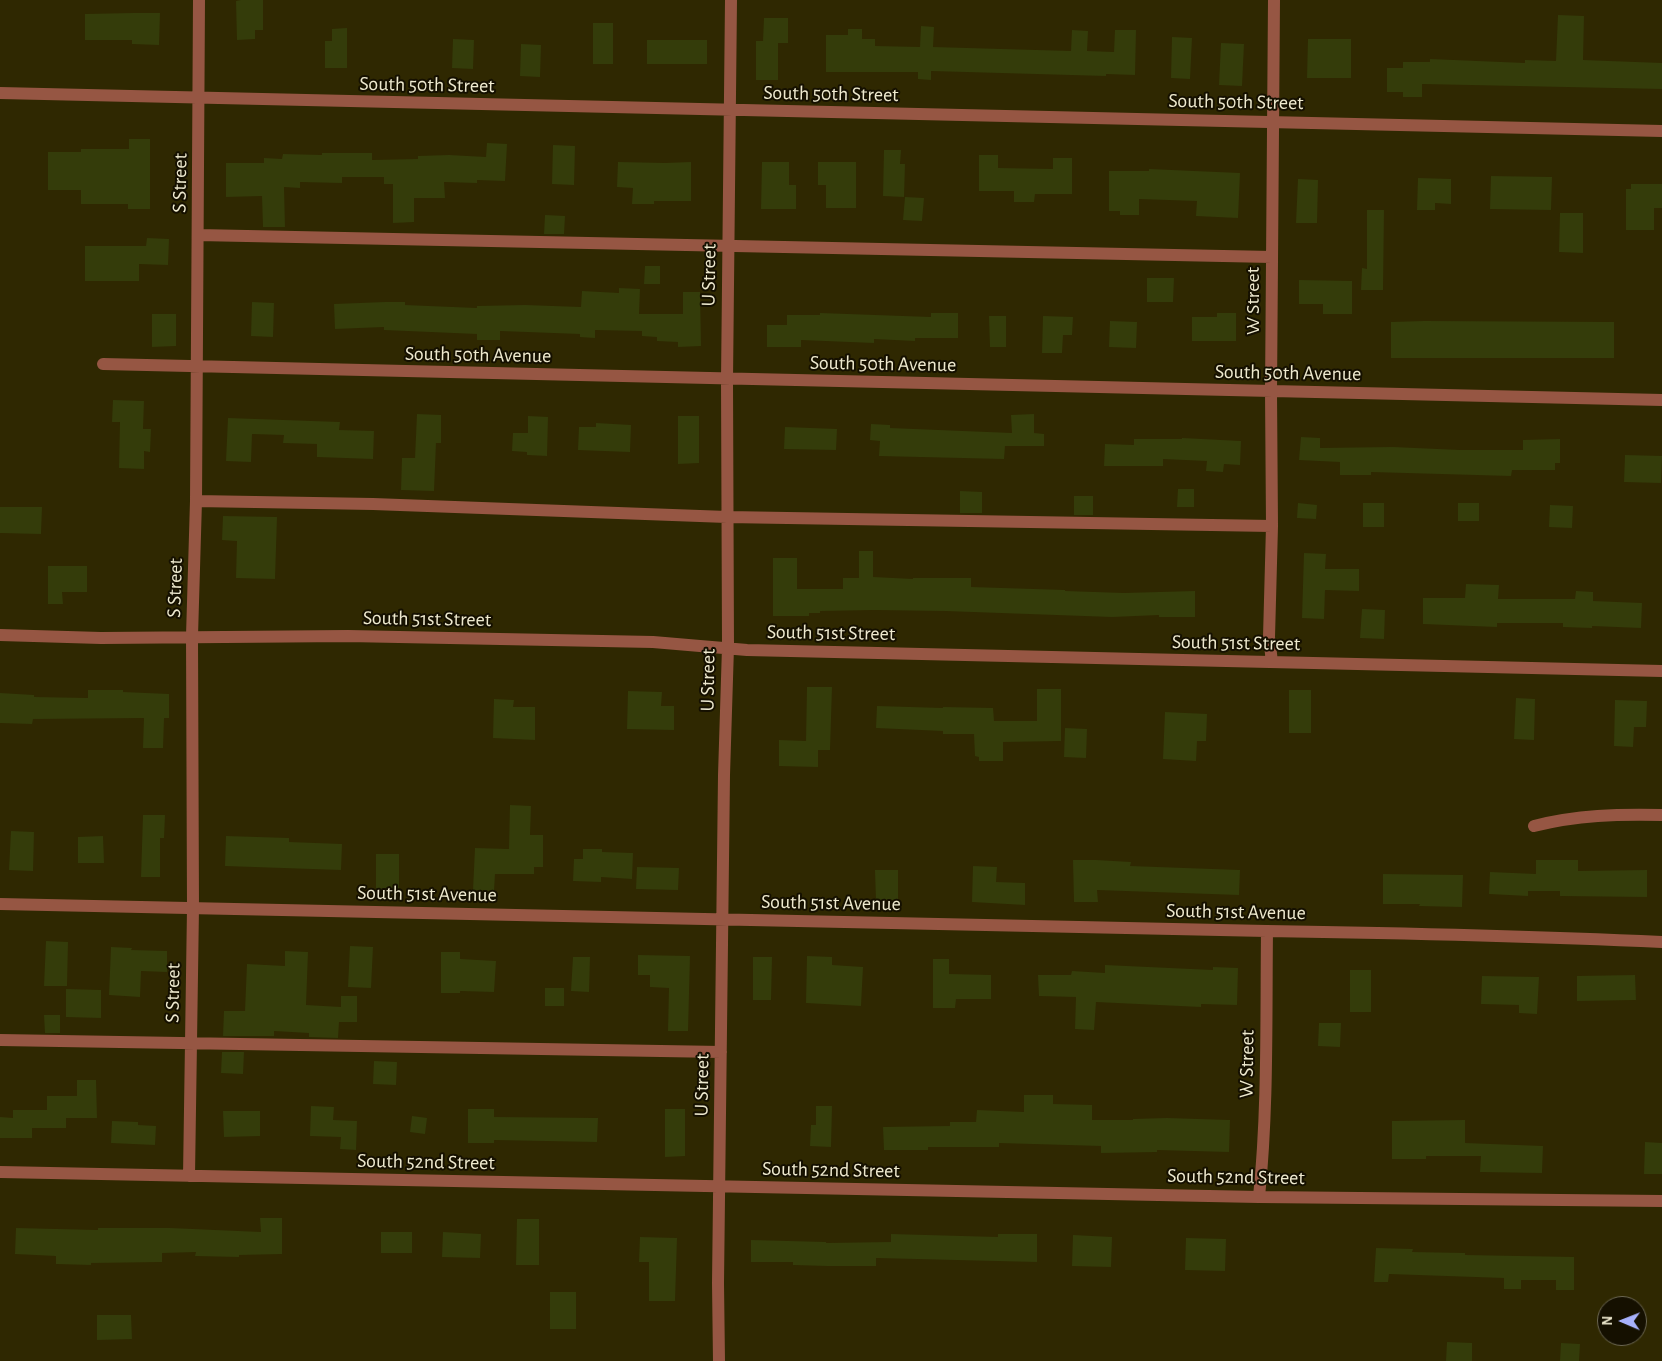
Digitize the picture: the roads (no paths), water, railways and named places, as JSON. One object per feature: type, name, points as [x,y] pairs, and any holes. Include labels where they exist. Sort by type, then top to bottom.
[{"type":"street","name":"S Street","points":[[188,1176],[193,908],[192,636],[196,501],[199,0]]},
{"type":"street","name":"U Street","points":[[719,1361],[718,1283],[724,774],[728,647],[727,380],[731,0]]},
{"type":"street","name":"W Street","points":[[1272,662],[1269,637],[1272,526],[1272,122],[1274,0]]},
{"type":"street","name":"South 50th Street","points":[[0,93],[1662,131]]},
{"type":"street","points":[[198,235],[1272,257]]},
{"type":"street","name":"South 50th Avenue","points":[[103,364],[727,380],[1662,400]]},
{"type":"street","points":[[196,501],[373,504],[727,517],[1272,526]]},
{"type":"street","name":"South 51st Street","points":[[0,635],[101,638],[348,636],[643,641],[746,650],[1662,671]]},
{"type":"street","points":[[1534,826],[1562,819],[1603,815],[1662,815]]},
{"type":"street","name":"South 51st Avenue","points":[[0,904],[1523,936],[1662,942]]},
{"type":"street","name":"W Street","points":[[1259,1197],[1263,1162],[1266,1071],[1267,932]]},
{"type":"street","points":[[0,1040],[721,1052]]},
{"type":"street","name":"South 52nd Street","points":[[0,1172],[1259,1197],[1662,1201]]}]
